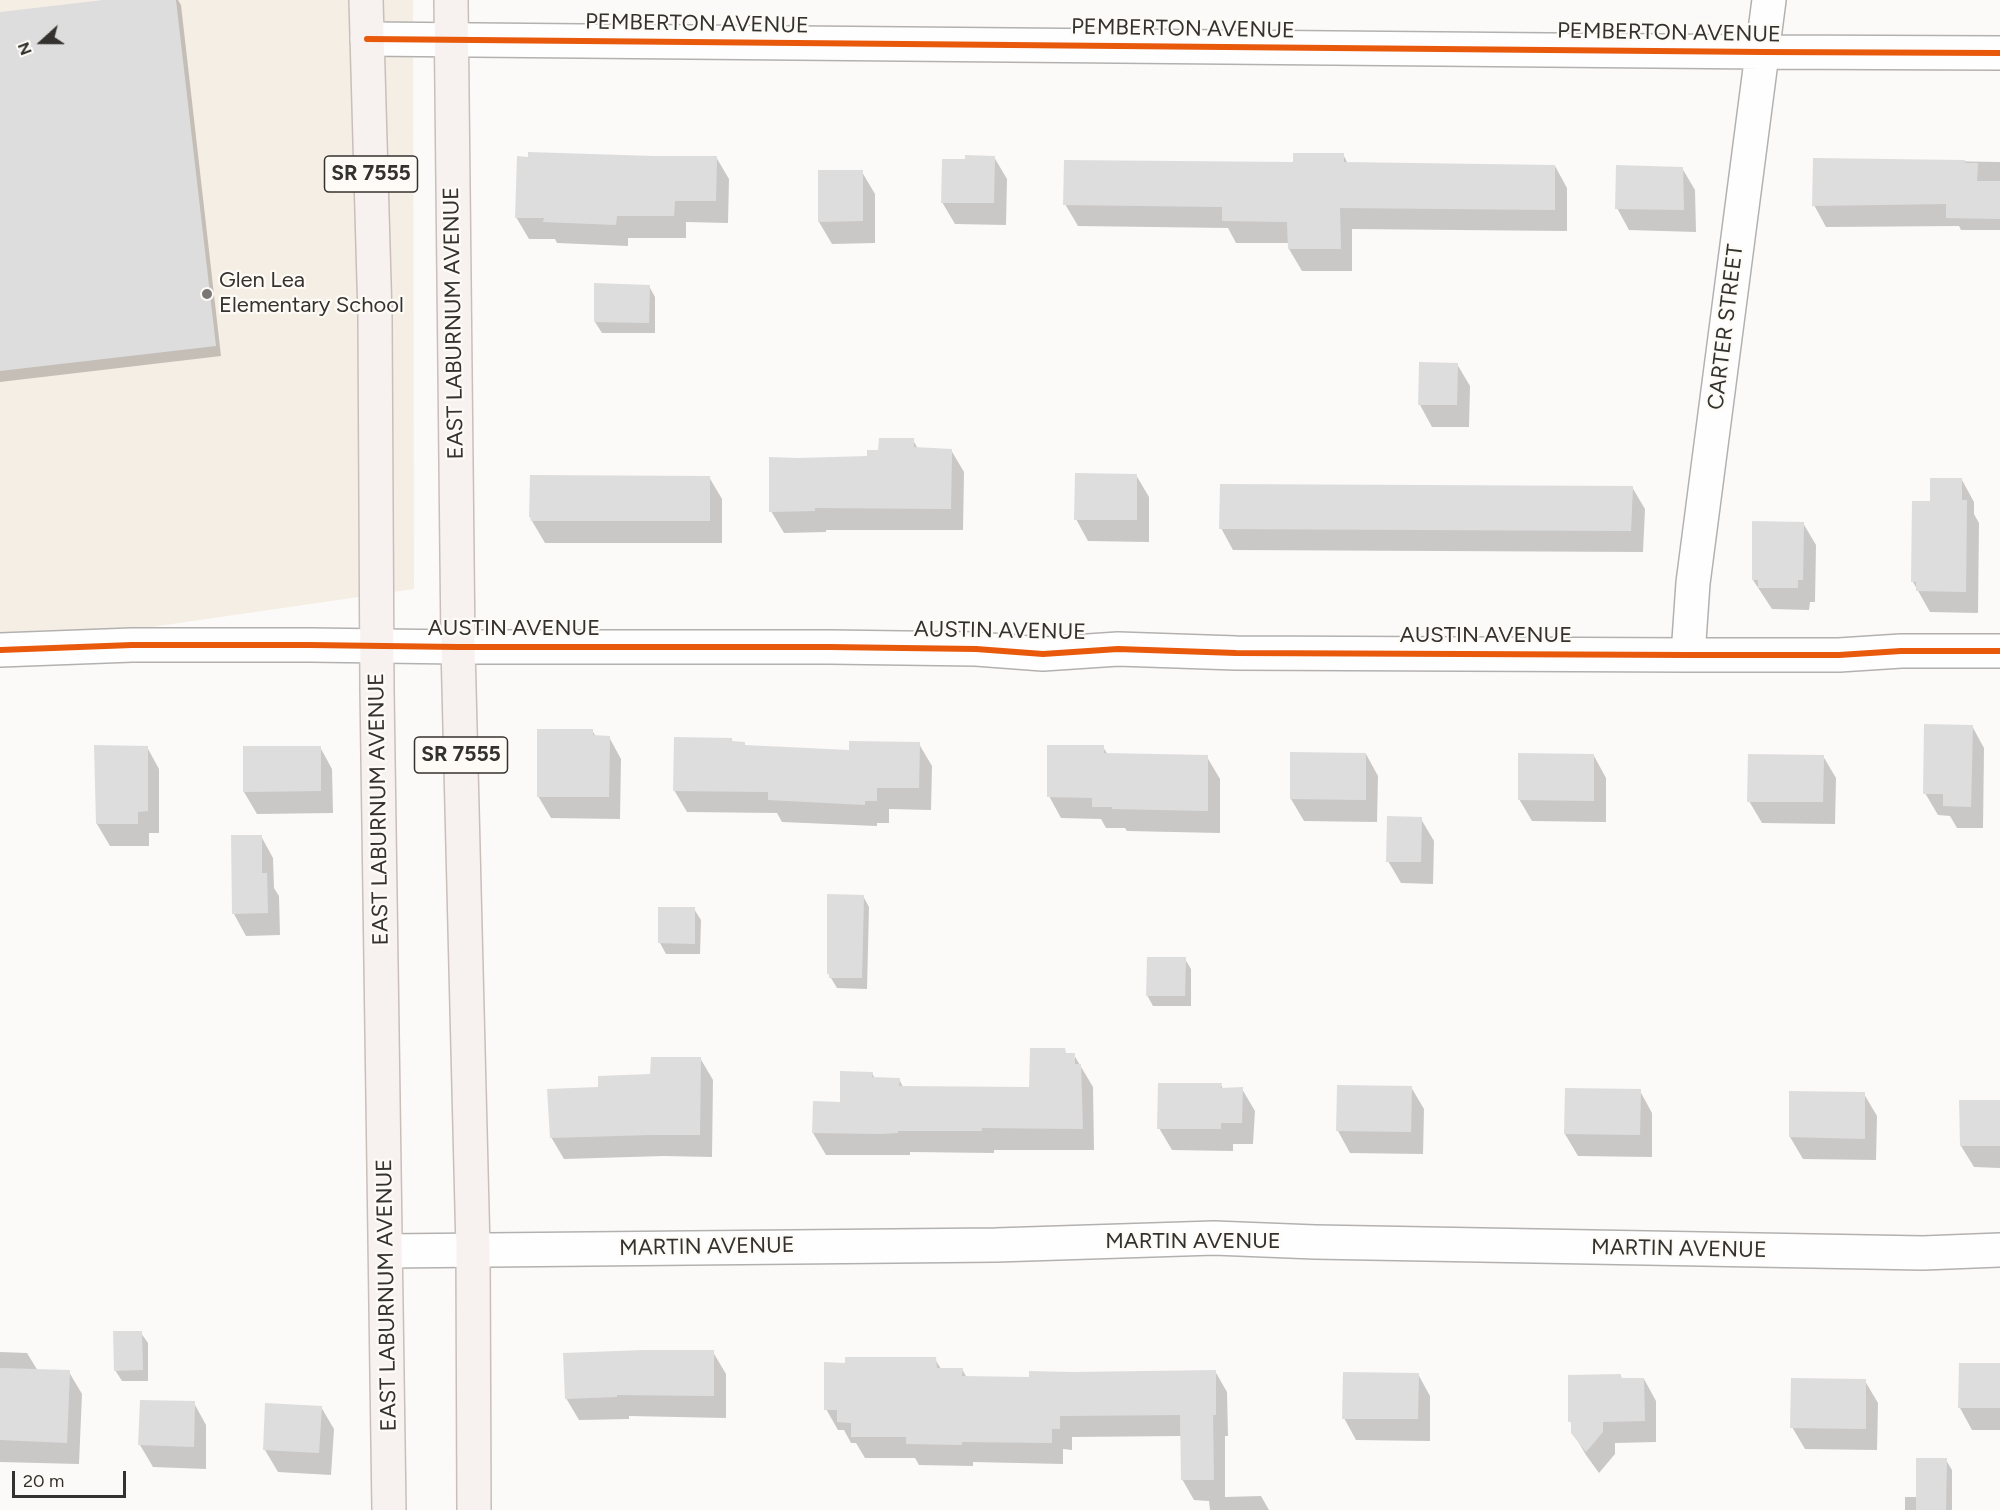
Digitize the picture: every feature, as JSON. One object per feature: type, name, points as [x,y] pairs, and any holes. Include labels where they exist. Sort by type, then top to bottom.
[{"type":"main road","name":"EAST LABURNUM AVENUE","points":[[366,0],[375,317],[377,646],[389,1510]]},
{"type":"main road","name":"EAST LABURNUM AVENUE","points":[[451,0],[458,647],[473,1249],[474,1510]]},
{"type":"street","name":"CARTER STREET","points":[[1689,655],[1693,583],[1770,0]]},
{"type":"street","name":"PEMBERTON AVENUE","points":[[367,39],[2000,53]]},
{"type":"street","name":"AUSTIN AVENUE","points":[[0,650],[144,645],[830,647],[976,649],[1043,654],[1118,649],[1236,653],[1689,655],[1839,655],[1900,651],[2000,651]]},
{"type":"street","name":"MARTIN AVENUE","points":[[387,1251],[996,1245],[1214,1238],[1923,1253],[2000,1250]]},
{"type":"shaded area","name":"Glen Lea Elementary School","points":[[0,0],[413,0],[414,589],[0,649]]},
{"type":"building","points":[[103,0],[176,0],[216,346],[0,371],[0,12]]},
{"type":"building","points":[[528,152],[717,156],[716,201],[675,201],[674,216],[617,216],[616,225],[543,222],[544,218],[515,218],[517,156],[528,157]]},
{"type":"building","points":[[1293,153],[1344,153],[1344,162],[1555,165],[1555,210],[1340,208],[1341,249],[1288,249],[1287,222],[1222,221],[1222,207],[1063,205],[1064,160],[1293,162]]},
{"type":"building","points":[[965,155],[995,156],[994,203],[941,203],[942,159],[965,159]]},
{"type":"building","points":[[1813,158],[1965,160],[1965,163],[1978,163],[1977,181],[2000,181],[2000,219],[1946,218],[1946,204],[1812,206]]},
{"type":"building","points":[[1616,165],[1683,167],[1684,210],[1615,209]]},
{"type":"building","points":[[818,170],[863,170],[863,221],[818,222]]},
{"type":"building","points":[[594,283],[650,285],[649,323],[594,322]]},
{"type":"building","points":[[1419,362],[1458,363],[1457,405],[1418,405]]},
{"type":"building","points":[[879,438],[914,438],[914,447],[952,449],[951,509],[815,508],[815,511],[769,512],[769,457],[867,456],[867,450],[878,450]]},
{"type":"building","points":[[1075,473],[1137,474],[1137,520],[1074,520]]},
{"type":"building","points":[[530,475],[710,476],[710,521],[531,521],[529,517]]},
{"type":"building","points":[[1930,478],[1962,478],[1962,500],[1967,500],[1966,592],[1916,591],[1916,582],[1911,582],[1912,501],[1930,501]]},
{"type":"building","points":[[1220,484],[1633,486],[1631,531],[1219,529]]},
{"type":"building","points":[[1752,521],[1804,522],[1803,580],[1798,580],[1798,588],[1758,588],[1758,580],[1752,580]]},
{"type":"building","points":[[1924,724],[1973,725],[1971,807],[1943,806],[1943,794],[1923,794]]},
{"type":"building","points":[[537,729],[593,729],[593,735],[610,736],[609,797],[537,797]]},
{"type":"building","points":[[674,737],[732,738],[732,741],[745,742],[745,745],[849,750],[849,741],[920,742],[919,788],[877,788],[877,801],[865,801],[865,805],[768,800],[768,792],[673,791]]},
{"type":"building","points":[[94,745],[148,746],[148,811],[138,812],[138,824],[96,824]]},
{"type":"building","points":[[1047,745],[1104,745],[1104,753],[1208,755],[1208,811],[1112,809],[1112,807],[1092,807],[1092,798],[1047,797]]},
{"type":"building","points":[[243,746],[321,746],[321,791],[243,792]]},
{"type":"building","points":[[1290,752],[1366,753],[1366,800],[1290,799]]},
{"type":"building","points":[[1518,753],[1594,754],[1594,801],[1518,800]]},
{"type":"building","points":[[1748,754],[1824,755],[1823,802],[1747,802]]},
{"type":"building","points":[[1387,816],[1422,817],[1421,862],[1386,862]]},
{"type":"building","points":[[231,835],[262,835],[262,873],[267,873],[268,913],[232,914]]},
{"type":"building","points":[[827,894],[864,895],[862,978],[829,978],[827,974]]},
{"type":"building","points":[[658,907],[695,907],[695,944],[658,943]]},
{"type":"building","points":[[1147,957],[1186,957],[1185,996],[1146,996]]},
{"type":"building","points":[[1030,1048],[1065,1048],[1066,1053],[1075,1053],[1075,1064],[1081,1064],[1083,1129],[982,1128],[982,1131],[898,1131],[898,1133],[881,1134],[812,1133],[813,1101],[840,1102],[840,1071],[873,1072],[872,1077],[900,1078],[899,1086],[1029,1087]]},
{"type":"building","points":[[651,1057],[701,1057],[700,1135],[550,1138],[547,1089],[598,1087],[598,1076],[650,1074]]},
{"type":"building","points":[[1158,1083],[1222,1083],[1221,1088],[1243,1087],[1242,1123],[1221,1123],[1221,1129],[1157,1129]]},
{"type":"building","points":[[1337,1085],[1412,1086],[1411,1132],[1336,1131]]},
{"type":"building","points":[[1565,1088],[1641,1089],[1640,1135],[1564,1134]]},
{"type":"building","points":[[1789,1091],[1865,1092],[1865,1139],[1789,1137]]},
{"type":"building","points":[[1959,1100],[2000,1100],[2000,1146],[1960,1146]]},
{"type":"building","points":[[113,1331],[142,1331],[143,1370],[114,1371]]},
{"type":"building","points":[[714,1350],[714,1396],[617,1395],[617,1397],[565,1399],[563,1353]]},
{"type":"building","points":[[845,1357],[936,1357],[937,1368],[963,1368],[962,1376],[1029,1377],[1029,1371],[1216,1370],[1216,1415],[1213,1415],[1214,1480],[1181,1480],[1180,1415],[1060,1416],[1060,1429],[1052,1429],[1052,1443],[906,1444],[906,1437],[851,1437],[851,1423],[837,1422],[837,1410],[824,1410],[824,1362],[845,1363]]},
{"type":"building","points":[[1959,1363],[2000,1363],[2000,1408],[1958,1408]]},
{"type":"building","points":[[0,1368],[70,1370],[67,1443],[0,1440]]},
{"type":"building","points":[[1343,1372],[1419,1373],[1418,1419],[1342,1419]]},
{"type":"building","points":[[1621,1374],[1621,1378],[1644,1378],[1645,1421],[1603,1422],[1603,1432],[1586,1452],[1571,1433],[1571,1421],[1568,1422],[1568,1375]]},
{"type":"building","points":[[1791,1378],[1866,1379],[1866,1429],[1790,1428]]},
{"type":"building","points":[[140,1400],[195,1401],[194,1447],[138,1445]]},
{"type":"building","points":[[265,1403],[322,1406],[319,1453],[263,1450]]},
{"type":"building","points":[[1916,1458],[1947,1458],[1946,1510],[1916,1510]]},
{"type":"cycle path","points":[[367,39],[2000,53]]},
{"type":"cycle path","points":[[0,650],[132,645],[310,645],[830,647],[976,649],[1043,654],[1118,649],[1236,653],[1688,655],[1839,655],[1901,651],[2000,651]]},
{"type":"place","name":"Glen Lea Elementary School","points":[[207,294]]}]
